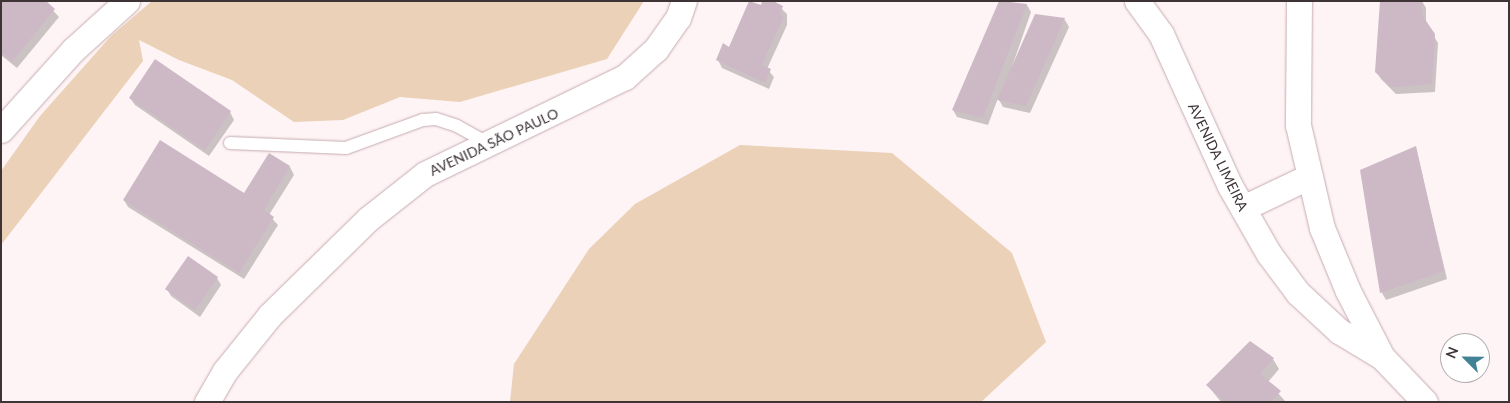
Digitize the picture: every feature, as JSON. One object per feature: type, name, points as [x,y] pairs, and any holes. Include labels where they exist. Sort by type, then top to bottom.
[{"type":"street","points":[[1,130],[73,50],[127,1]]},
{"type":"street","name":"AVENIDA SÃO PAULO","points":[[207,402],[225,371],[270,315],[368,219],[425,174],[491,144],[625,77],[656,49],[678,18],[684,1]]},
{"type":"street","name":"AVENIDA LIMEIRA","points":[[1137,1],[1161,34],[1243,208],[1269,254],[1298,293],[1339,331],[1382,357],[1425,402]]},
{"type":"street","points":[[1299,1],[1298,125],[1322,228],[1348,291],[1382,357]]},
{"type":"street","points":[[1243,208],[1310,176]]},
{"type":"lane","points":[[230,143],[346,148],[423,120],[436,119],[457,126],[491,144]]},
{"type":"shaded area","points":[[152,1],[644,1],[607,59],[460,102],[400,97],[343,120],[294,122],[232,80],[179,60],[139,40],[143,61],[1,245],[1,171],[40,116],[111,36]]},
{"type":"shaded area","points":[[740,145],[892,153],[1012,253],[1046,342],[981,402],[510,402],[514,364],[589,249],[635,204]]},
{"type":"building","points":[[1,1],[46,1],[55,9],[12,62],[1,52]]},
{"type":"building","points":[[749,1],[761,5],[762,1],[773,1],[783,6],[780,15],[784,16],[762,65],[771,69],[765,83],[716,60],[723,43],[729,47]]},
{"type":"building","points":[[999,1],[1027,4],[983,118],[952,110]]},
{"type":"building","points":[[1380,1],[1422,1],[1422,15],[1435,34],[1432,84],[1391,87],[1375,72]]},
{"type":"building","points":[[1035,14],[1065,18],[1026,106],[997,100]]},
{"type":"building","points":[[155,59],[231,111],[205,150],[129,98]]},
{"type":"building","points":[[160,140],[244,193],[269,153],[290,166],[264,210],[274,217],[239,273],[123,200]]},
{"type":"building","points":[[1416,146],[1444,271],[1380,293],[1360,170]]},
{"type":"building","points":[[188,256],[218,277],[195,310],[165,289]]},
{"type":"building","points":[[1250,341],[1274,358],[1260,374],[1281,391],[1271,402],[1225,402],[1206,385]]}]
